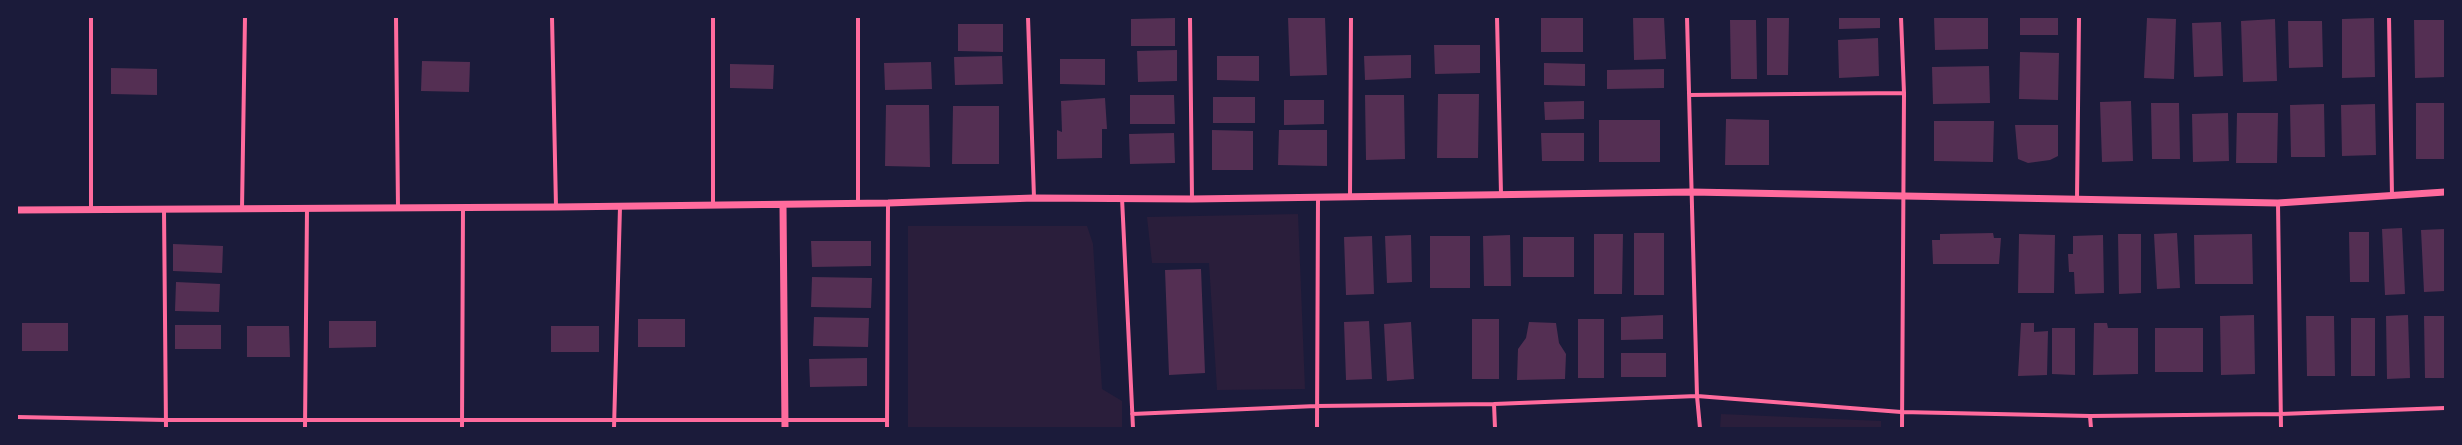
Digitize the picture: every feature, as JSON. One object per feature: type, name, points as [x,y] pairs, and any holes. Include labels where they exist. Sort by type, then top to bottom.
[{"type":"street","points":[[91,17],[91,210]]},
{"type":"street","points":[[242,209],[246,17]]},
{"type":"street","points":[[396,17],[398,209]]},
{"type":"street","points":[[552,17],[556,207]]},
{"type":"street","points":[[713,17],[713,206]]},
{"type":"street","points":[[858,17],[858,204]]},
{"type":"street","points":[[1028,17],[1034,198]]},
{"type":"street","points":[[1190,17],[1192,199]]},
{"type":"street","points":[[1350,196],[1351,17]]},
{"type":"street","points":[[1497,17],[1501,194]]},
{"type":"street","points":[[1687,17],[1697,396],[1700,428]]},
{"type":"street","points":[[1901,17],[1904,93],[1902,428]]},
{"type":"street","points":[[2076,199],[2079,17]]},
{"type":"street","points":[[2389,17],[2392,196]]},
{"type":"street","points":[[1689,95],[1904,93]]},
{"type":"street","points":[[17,210],[713,206],[858,204],[1034,198],[1192,199],[1691,192],[2278,203],[2445,192]]},
{"type":"street","points":[[1317,428],[1318,197]]},
{"type":"street","points":[[1122,198],[1133,428]]},
{"type":"street","points":[[887,428],[888,203]]},
{"type":"street","points":[[2278,203],[2281,428]]},
{"type":"street","points":[[783,205],[785,428]]},
{"type":"street","points":[[614,428],[620,206]]},
{"type":"street","points":[[462,428],[463,208]]},
{"type":"street","points":[[305,428],[307,209]]},
{"type":"street","points":[[164,210],[166,428]]},
{"type":"street","points":[[1132,414],[1316,406],[1494,404],[1697,396],[1901,412],[2090,416],[2280,414],[2445,408]]},
{"type":"street","points":[[1494,404],[1495,428]]},
{"type":"street","points":[[2090,416],[2091,428]]},
{"type":"street","points":[[17,417],[166,420],[886,420]]},
{"type":"shaded area","points":[[1298,214],[1305,389],[1217,390],[1209,263],[1152,263],[1147,217]]},
{"type":"shaded area","points":[[908,226],[1087,226],[1093,244],[1102,389],[1122,401],[1122,428],[908,428]]},
{"type":"shaded area","points":[[1721,414],[1881,421],[1881,428],[1720,428]]},
{"type":"building","points":[[1288,17],[1325,17],[1327,75],[1290,76]]},
{"type":"building","points":[[1541,17],[1583,17],[1583,52],[1541,52]]},
{"type":"building","points":[[1633,17],[1664,17],[1666,59],[1634,60]]},
{"type":"building","points":[[1839,17],[1880,17],[1880,28],[1839,29]]},
{"type":"building","points":[[1934,17],[1988,17],[1988,49],[1935,50]]},
{"type":"building","points":[[2020,17],[2058,17],[2058,35],[2020,35]]},
{"type":"building","points":[[1175,18],[1175,46],[1131,46],[1131,19]]},
{"type":"building","points":[[1767,18],[1789,18],[1788,75],[1767,75]]},
{"type":"building","points":[[2147,18],[2176,19],[2174,79],[2144,78]]},
{"type":"building","points":[[2374,18],[2375,77],[2342,78],[2342,19]]},
{"type":"building","points":[[2275,19],[2277,81],[2243,82],[2241,21]]},
{"type":"building","points":[[1730,20],[1756,20],[1757,79],[1731,79]]},
{"type":"building","points":[[2414,20],[2445,20],[2445,77],[2415,78]]},
{"type":"building","points":[[2288,21],[2322,21],[2323,67],[2289,68]]},
{"type":"building","points":[[2221,22],[2223,76],[2194,77],[2192,23]]},
{"type":"building","points":[[958,24],[1003,24],[1003,52],[958,51]]},
{"type":"building","points":[[1878,38],[1879,76],[1839,78],[1838,40]]},
{"type":"building","points":[[1434,45],[1480,45],[1480,73],[1435,74]]},
{"type":"building","points":[[1177,50],[1177,81],[1138,82],[1137,51]]},
{"type":"building","points":[[2020,52],[2059,53],[2058,100],[2019,99]]},
{"type":"building","points":[[1411,55],[1411,78],[1365,80],[1364,56]]},
{"type":"building","points":[[1002,56],[1003,84],[955,85],[954,57]]},
{"type":"building","points":[[1217,56],[1259,56],[1259,81],[1217,80]]},
{"type":"building","points":[[1060,59],[1105,59],[1105,85],[1060,84]]},
{"type":"building","points":[[422,61],[470,62],[469,92],[421,91]]},
{"type":"building","points":[[931,62],[932,89],[885,90],[884,63]]},
{"type":"building","points":[[1544,63],[1585,64],[1585,86],[1544,85]]},
{"type":"building","points":[[730,64],[774,65],[773,89],[730,88]]},
{"type":"building","points":[[1989,66],[1990,103],[1933,104],[1932,67]]},
{"type":"building","points":[[111,68],[157,69],[157,95],[111,94]]},
{"type":"building","points":[[1664,69],[1664,88],[1607,89],[1607,70]]},
{"type":"building","points":[[1438,94],[1479,94],[1478,158],[1437,158]]},
{"type":"building","points":[[1130,95],[1174,95],[1175,124],[1130,124]]},
{"type":"building","points":[[1365,95],[1404,95],[1405,159],[1366,160]]},
{"type":"building","points":[[1213,97],[1255,97],[1255,123],[1213,123]]},
{"type":"building","points":[[1105,98],[1107,129],[1102,129],[1102,158],[1057,159],[1057,130],[1062,132],[1061,101]]},
{"type":"building","points":[[1284,100],[1324,100],[1324,124],[1284,125]]},
{"type":"building","points":[[1584,101],[1584,119],[1545,120],[1544,102]]},
{"type":"building","points":[[2131,101],[2133,161],[2102,162],[2100,102]]},
{"type":"building","points":[[2151,103],[2179,103],[2180,159],[2152,159]]},
{"type":"building","points":[[2416,103],[2445,103],[2445,159],[2416,159]]},
{"type":"building","points":[[2324,104],[2325,157],[2291,157],[2290,105]]},
{"type":"building","points":[[2375,104],[2376,155],[2342,156],[2341,105]]},
{"type":"building","points":[[886,105],[929,105],[930,167],[885,166]]},
{"type":"building","points":[[953,106],[999,106],[999,164],[952,164]]},
{"type":"building","points":[[2228,113],[2229,161],[2193,162],[2192,114]]},
{"type":"building","points":[[2237,113],[2278,113],[2277,163],[2236,163]]},
{"type":"building","points":[[1726,119],[1769,120],[1769,165],[1725,165]]},
{"type":"building","points":[[1599,120],[1660,120],[1660,162],[1599,162]]},
{"type":"building","points":[[1934,121],[1994,121],[1993,162],[1934,161]]},
{"type":"building","points":[[2015,125],[2058,125],[2058,156],[2050,160],[2028,163],[2018,159]]},
{"type":"building","points":[[1212,130],[1253,131],[1253,170],[1212,170]]},
{"type":"building","points":[[1279,130],[1327,130],[1327,166],[1278,165]]},
{"type":"building","points":[[1174,133],[1175,163],[1130,164],[1129,134]]},
{"type":"building","points":[[1541,133],[1584,133],[1584,161],[1542,161]]},
{"type":"building","points":[[2402,228],[2405,294],[2385,295],[2382,229]]},
{"type":"building","points":[[2445,229],[2445,291],[2424,292],[2421,230]]},
{"type":"building","points":[[2349,232],[2369,232],[2369,282],[2350,282]]},
{"type":"building","points":[[1634,233],[1664,233],[1664,295],[1634,295]]},
{"type":"building","points":[[1993,233],[1994,238],[2001,238],[1999,264],[1933,264],[1932,240],[1940,240],[1940,234]]},
{"type":"building","points":[[2177,233],[2180,288],[2157,289],[2154,234]]},
{"type":"building","points":[[1594,234],[1623,234],[1622,294],[1594,294]]},
{"type":"building","points":[[2019,234],[2055,235],[2054,293],[2018,293]]},
{"type":"building","points":[[2118,234],[2141,234],[2141,293],[2119,294]]},
{"type":"building","points":[[2252,234],[2253,284],[2195,284],[2194,235]]},
{"type":"building","points":[[1411,235],[1412,282],[1387,283],[1385,236]]},
{"type":"building","points":[[1510,235],[1511,286],[1484,286],[1483,236]]},
{"type":"building","points":[[2103,235],[2104,293],[2075,294],[2074,272],[2069,272],[2068,254],[2073,254],[2073,236]]},
{"type":"building","points":[[1372,236],[1374,294],[1346,295],[1344,237]]},
{"type":"building","points":[[1430,236],[1470,236],[1470,288],[1430,288]]},
{"type":"building","points":[[1523,237],[1574,237],[1574,277],[1523,277]]},
{"type":"building","points":[[811,241],[871,241],[871,266],[812,267]]},
{"type":"building","points":[[173,244],[223,246],[222,273],[173,271]]},
{"type":"building","points":[[1201,269],[1205,373],[1169,375],[1165,270]]},
{"type":"building","points":[[812,277],[872,278],[871,308],[811,307]]},
{"type":"building","points":[[176,282],[220,284],[219,312],[175,311]]},
{"type":"building","points":[[1663,315],[1663,339],[1621,340],[1621,317]]},
{"type":"building","points":[[2254,315],[2255,374],[2221,375],[2220,316]]},
{"type":"building","points":[[2408,315],[2410,378],[2387,379],[2386,316]]},
{"type":"building","points":[[2306,316],[2334,316],[2335,376],[2307,376]]},
{"type":"building","points":[[2424,316],[2445,316],[2445,378],[2425,378]]},
{"type":"building","points":[[814,317],[869,318],[868,347],[813,346]]},
{"type":"building","points":[[2351,318],[2375,318],[2375,376],[2351,376]]},
{"type":"building","points":[[638,319],[685,319],[685,347],[638,347]]},
{"type":"building","points":[[1472,319],[1499,319],[1499,379],[1472,379]]},
{"type":"building","points":[[1578,319],[1604,319],[1604,378],[1578,378]]},
{"type":"building","points":[[329,321],[376,321],[376,347],[329,348]]},
{"type":"building","points":[[1369,321],[1372,379],[1346,380],[1344,322]]},
{"type":"building","points":[[1411,322],[1414,379],[1387,381],[1384,324]]},
{"type":"building","points":[[1529,322],[1556,323],[1559,343],[1566,354],[1565,379],[1517,380],[1518,349],[1526,338]]},
{"type":"building","points":[[22,323],[68,323],[68,351],[22,351]]},
{"type":"building","points":[[2021,323],[2034,323],[2034,332],[2048,331],[2047,375],[2018,376]]},
{"type":"building","points":[[2094,323],[2107,323],[2108,328],[2138,328],[2138,374],[2093,375]]},
{"type":"building","points":[[175,325],[221,325],[221,349],[175,349]]},
{"type":"building","points":[[247,326],[289,326],[290,357],[247,357]]},
{"type":"building","points":[[551,326],[599,326],[599,352],[551,352]]},
{"type":"building","points":[[2052,328],[2075,328],[2075,375],[2052,374]]},
{"type":"building","points":[[2155,328],[2203,328],[2203,372],[2155,372]]},
{"type":"building","points":[[1621,353],[1666,353],[1666,377],[1621,377]]},
{"type":"building","points":[[867,358],[867,386],[810,387],[809,359]]}]
